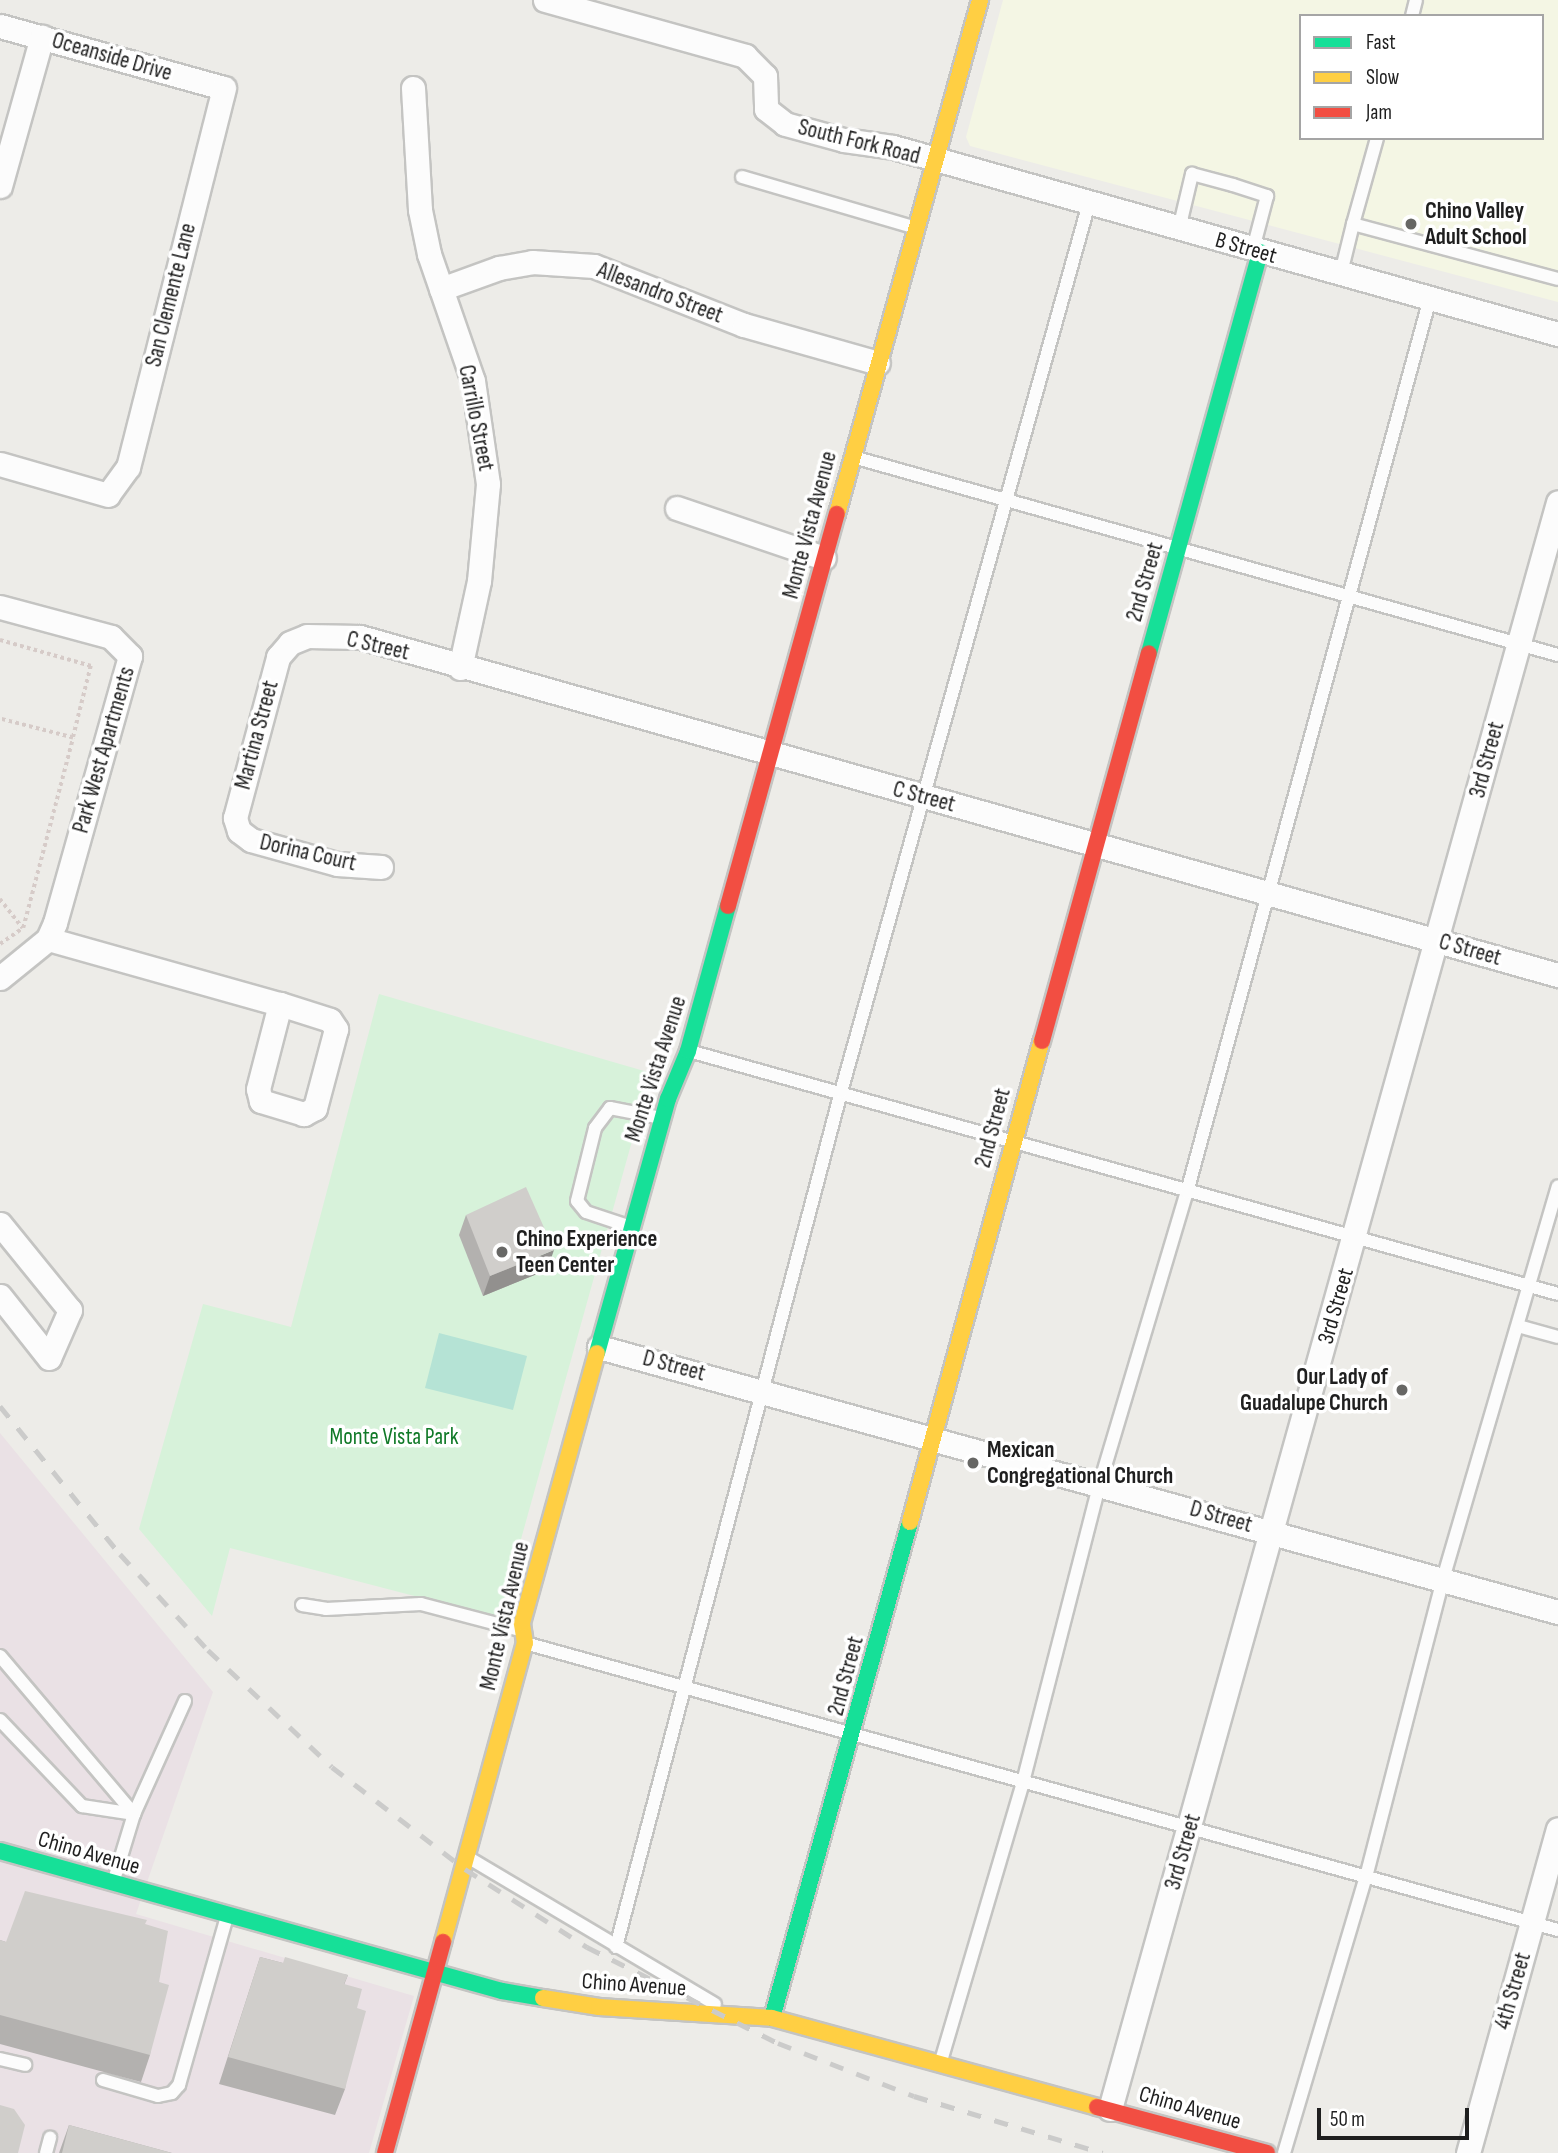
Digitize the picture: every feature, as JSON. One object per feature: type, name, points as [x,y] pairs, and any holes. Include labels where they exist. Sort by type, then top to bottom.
[{"type":"street","name":"South Fork Road","points":[[545,0],[593,6],[745,56],[765,76],[766,109],[785,124],[844,141],[893,147],[934,161]]},
{"type":"street","name":"Monte Vista Avenue","points":[[386,2153],[434,1974],[469,1857],[599,1347],[663,1118],[688,1051],[980,0]]},
{"type":"street","name":"Oceanside Drive","points":[[0,26],[224,88]]},
{"type":"street","points":[[0,186],[41,37]]},
{"type":"street","name":"San Clemente Lane","points":[[0,464],[108,495],[128,467],[224,88]]},
{"type":"street","name":"Carrillo Street","points":[[413,88],[420,210],[441,289],[473,381],[488,484],[479,580],[460,668]]},
{"type":"street","name":"B Street","points":[[934,161],[1256,251],[1557,330]]},
{"type":"street","name":"2nd Street","points":[[772,2018],[855,1735],[932,1437],[1178,547],[1256,251]]},
{"type":"street","name":"Allesandro Street","points":[[441,289],[499,268],[532,262],[594,266],[744,325],[878,363]]},
{"type":"street","name":"3rd Street","points":[[1110,2109],[1558,502]]},
{"type":"street","points":[[677,508],[824,558]]},
{"type":"street","name":"Park West Apartments","points":[[0,607],[111,637],[130,656],[48,939]]},
{"type":"street","name":"C Street","points":[[290,643],[307,636],[360,637],[460,668],[1096,843],[1269,895],[1558,975]]},
{"type":"street","name":"Martina Street","points":[[239,831],[236,818],[274,670],[290,643]]},
{"type":"street","name":"Dorina Court","points":[[239,831],[251,840],[337,864],[381,867]]},
{"type":"street","points":[[0,978],[48,939],[280,1004],[330,1020],[336,1029],[315,1108],[304,1114],[261,1101],[258,1089],[280,1004]]},
{"type":"street","points":[[0,1224],[70,1310],[49,1358],[0,1297]]},
{"type":"street","name":"D Street","points":[[599,1347],[1100,1483],[1558,1612]]},
{"type":"street","name":"4th Street","points":[[1468,2153],[1558,1829]]},
{"type":"street","name":"Chino Avenue","points":[[0,1851],[434,1974],[551,2001],[772,2018],[941,2061],[1267,2153]]},
{"type":"lane","points":[[1341,273],[1376,140]]},
{"type":"lane","points":[[1179,229],[1192,174],[1233,185],[1267,196],[1256,251]]},
{"type":"lane","points":[[742,177],[916,228]]},
{"type":"lane","points":[[616,1947],[841,1092],[1089,203]]},
{"type":"lane","points":[[1353,225],[1558,279]]},
{"type":"lane","points":[[941,2061],[1023,1782],[1100,1483],[1187,1192],[1352,598],[1430,298]]},
{"type":"lane","points":[[852,457],[1558,655]]},
{"type":"lane","points":[[688,1051],[1558,1294]]},
{"type":"lane","points":[[632,1228],[586,1212],[578,1200],[595,1128],[610,1108],[663,1118]]},
{"type":"lane","points":[[1284,2153],[1366,1877],[1443,1579],[1558,1186]]},
{"type":"lane","points":[[1518,1326],[1558,1337]]},
{"type":"lane","points":[[302,1605],[326,1609],[421,1604],[686,1688],[1558,1930]]},
{"type":"lane","points":[[0,1656],[134,1814]]},
{"type":"lane","points":[[113,1883],[134,1814],[185,1701]]},
{"type":"lane","points":[[0,1720],[82,1806],[134,1814]]},
{"type":"lane","points":[[469,1857],[616,1947],[735,2014]]},
{"type":"lane","points":[[103,2080],[158,2096],[172,2093],[178,2085],[227,1916]]},
{"type":"lane","points":[[0,2059],[25,2065]]},
{"type":"lane","points":[[46,2153],[50,2138]]},
{"type":"path","points":[[0,640],[91,666],[23,928],[0,944]]},
{"type":"path","points":[[0,719],[73,738]]},
{"type":"path","points":[[0,899],[23,928]]},
{"type":"shaded area","name":"Chino Valley Adult School","points":[[1003,0],[1558,0],[1558,302],[970,146],[966,137]]},
{"type":"shaded area","points":[[0,1433],[213,1692],[136,1914],[414,1996],[369,2153],[0,2153]]},
{"type":"green space","name":"Monte Vista Park","points":[[379,994],[651,1073],[499,1618],[230,1548],[212,1616],[139,1529],[203,1304],[291,1327]]},
{"type":"green space","points":[[439,1333],[527,1356],[513,1410],[425,1388]]},
{"type":"building","name":"Chino Experience Teen Center","points":[[526,1187],[554,1250],[490,1276],[466,1215]]},
{"type":"building","points":[[25,1891],[147,1920],[145,1924],[168,1931],[159,1982],[169,1985],[150,2055],[0,2015],[0,1940],[6,1942]]},
{"type":"building","points":[[260,1957],[283,1963],[285,1957],[348,1975],[344,1984],[362,1989],[357,2008],[366,2011],[345,2089],[228,2057]]},
{"type":"building","points":[[0,2105],[14,2109],[25,2125],[18,2153],[0,2153]]},
{"type":"building","points":[[69,2125],[172,2153],[62,2153]]},
{"type":"railway","points":[[0,1406],[120,1554],[208,1650],[332,1767],[465,1869],[587,1947],[778,2043],[914,2096],[1103,2153]]},
{"type":"traffic: fast","points":[[1149,653],[1260,252]]},
{"type":"traffic: fast","points":[[597,1353],[668,1099],[688,1051],[728,906]]},
{"type":"traffic: fast","points":[[772,2018],[910,1522]]},
{"type":"traffic: fast","points":[[0,1851],[502,1991],[543,1998]]},
{"type":"traffic: slow","points":[[837,514],[980,0]]},
{"type":"traffic: slow","points":[[910,1522],[1042,1041]]},
{"type":"traffic: slow","points":[[443,1942],[525,1643],[522,1623],[597,1353]]},
{"type":"traffic: slow","points":[[543,1998],[599,2007],[772,2018],[1097,2107]]},
{"type":"traffic: jam","points":[[728,906],[837,514]]},
{"type":"traffic: jam","points":[[1042,1041],[1149,653]]},
{"type":"traffic: jam","points":[[385,2153],[443,1942]]},
{"type":"traffic: jam","points":[[1097,2107],[1267,2153]]},
{"type":"place","name":"Chino Valley Adult School","points":[[1411,224]]},
{"type":"place","name":"Chino Experience Teen Center","points":[[502,1252]]},
{"type":"place","name":"Our Lady of Guadalupe Church","points":[[1402,1390]]},
{"type":"place","name":"Mexican Congregational Church","points":[[973,1463]]}]
